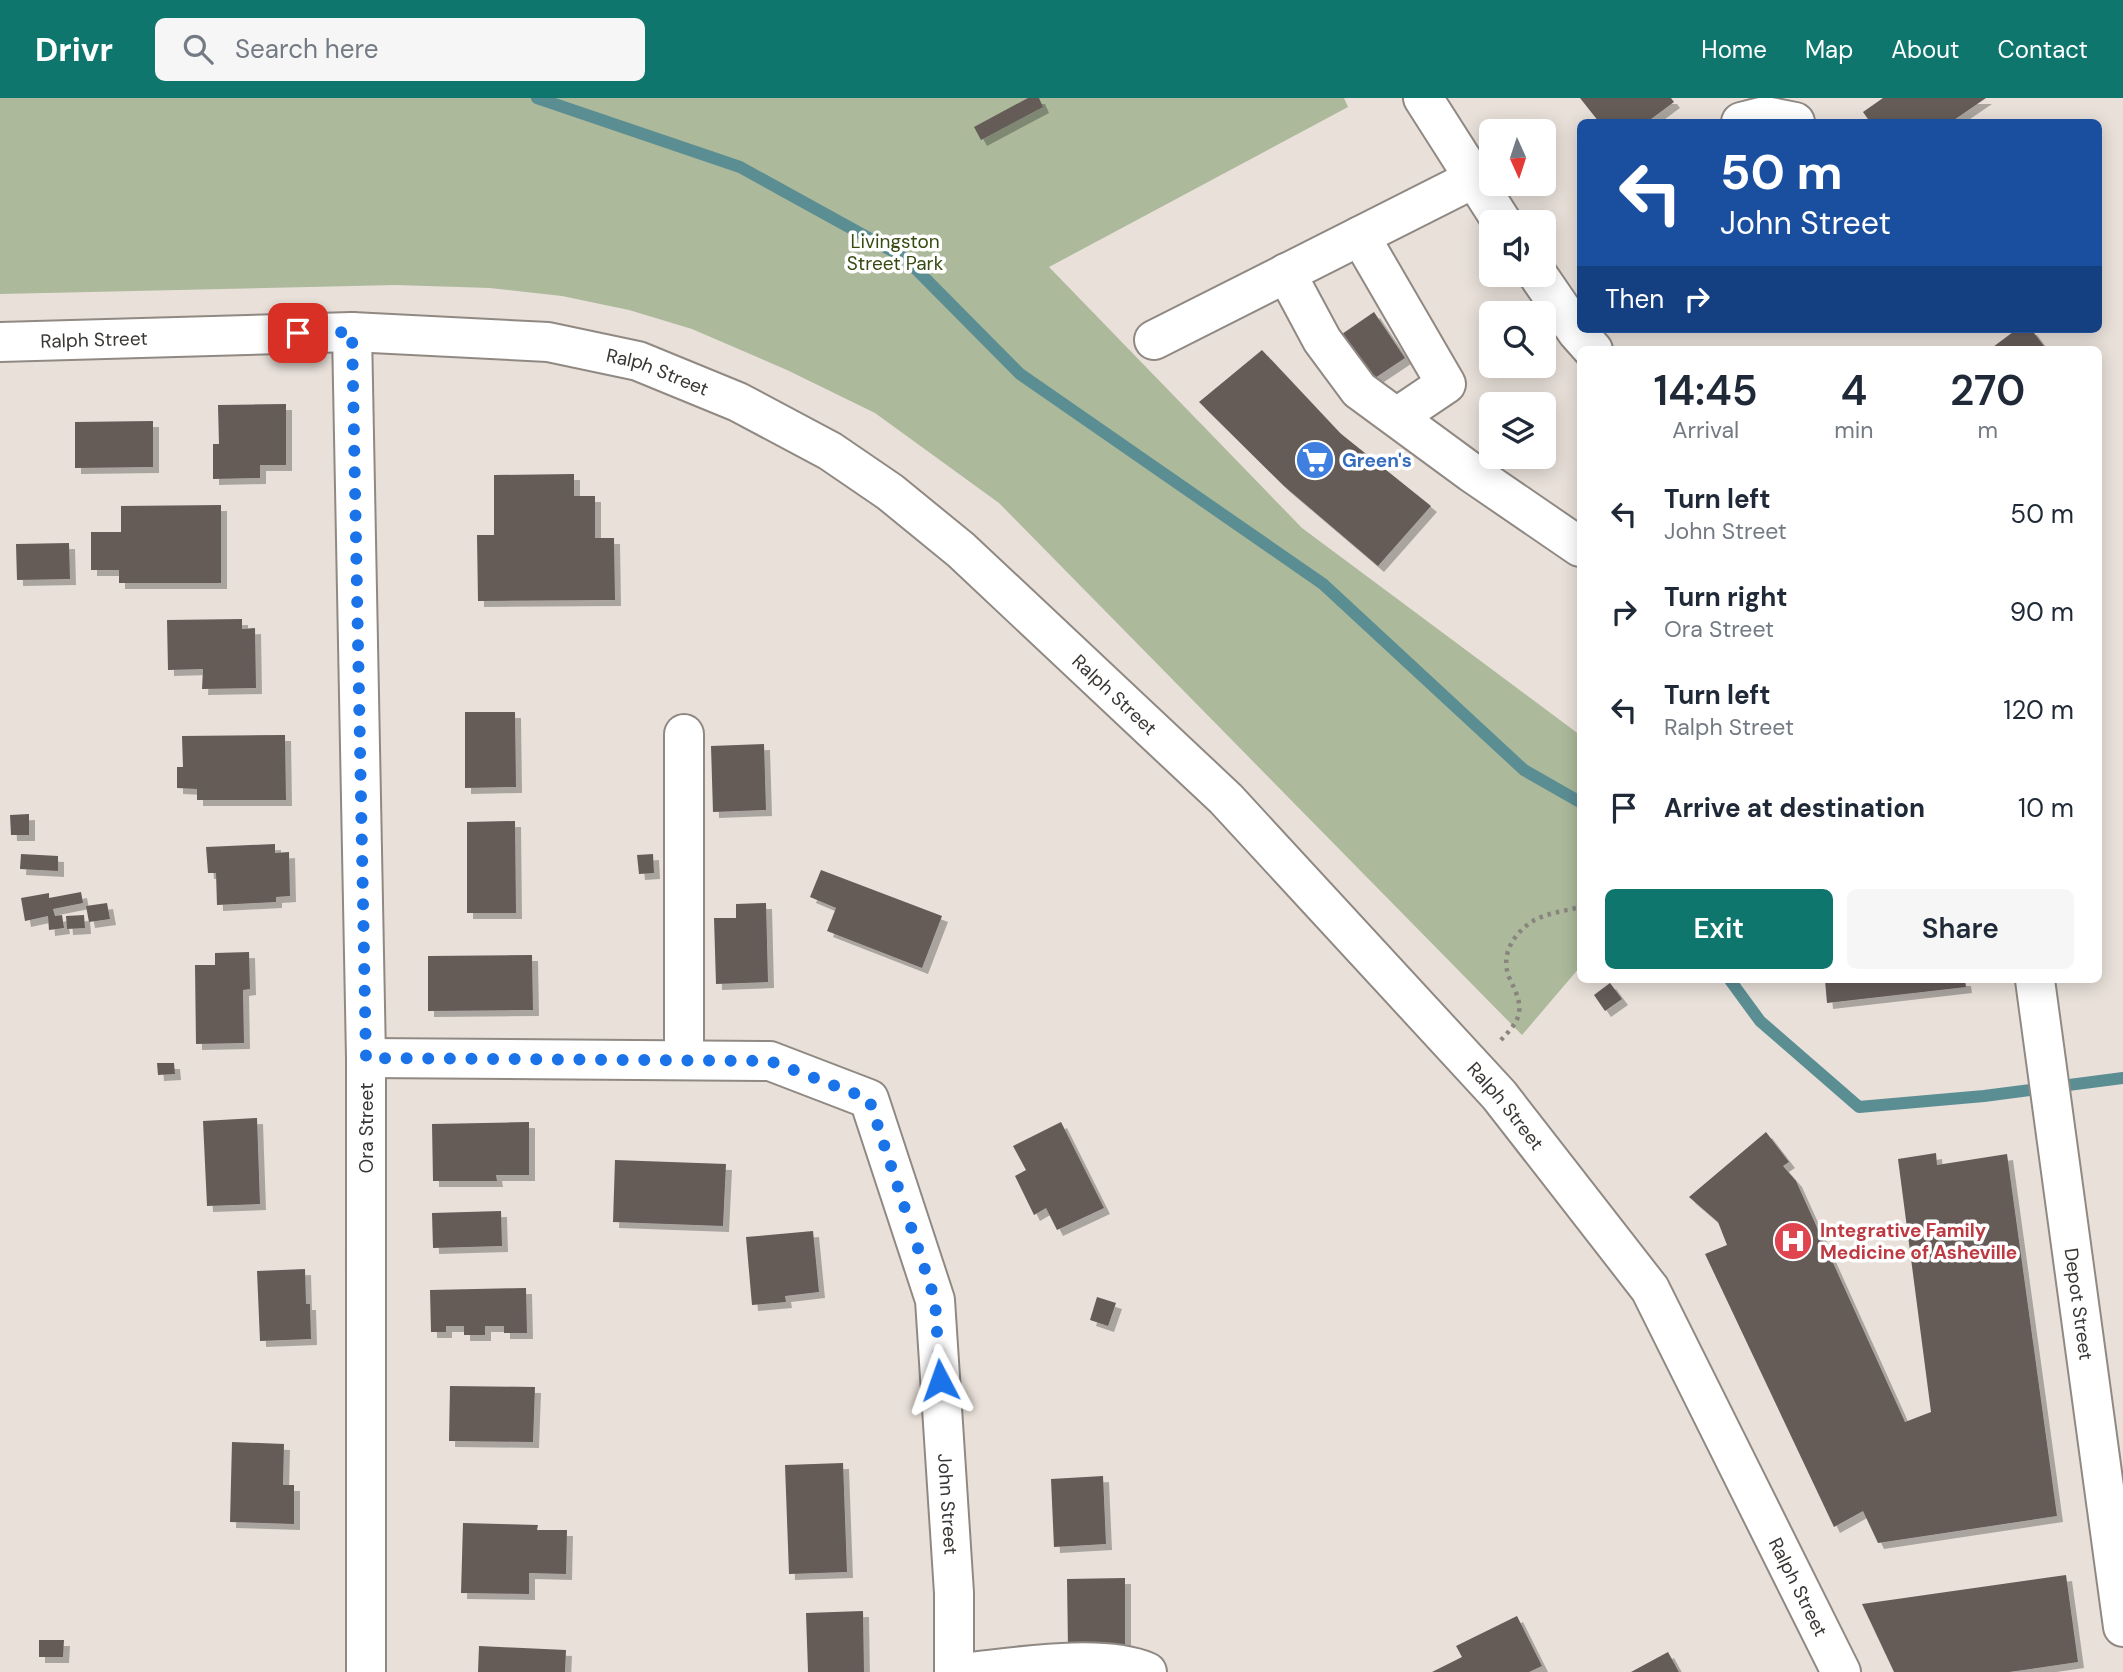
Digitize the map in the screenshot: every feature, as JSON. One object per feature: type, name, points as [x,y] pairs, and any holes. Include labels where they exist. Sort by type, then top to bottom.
[{"type":"street","points":[[1423,98],[1494,210]]},
{"type":"street","points":[[1741,114],[1780,119]]},
{"type":"street","points":[[1154,340],[1473,179]]},
{"type":"street","points":[[1360,236],[1446,384],[1397,418]]},
{"type":"street","points":[[1286,274],[1338,364],[1359,390],[1472,473],[1577,545]]},
{"type":"street","points":[[1546,287],[1577,331]]},
{"type":"street","name":"Ralph Street","points":[[0,342],[352,332],[548,342],[638,361],[738,402],[830,451],[890,492],[961,550],[1226,799],[1508,1106],[1650,1289],[1841,1672]]},
{"type":"street","name":"Ora Street","points":[[352,332],[366,1058],[366,1672]]},
{"type":"street","points":[[684,734],[684,1060]]},
{"type":"street","name":"Depot Street","points":[[2035,983],[2123,1627]]},
{"type":"street","name":"John Street","points":[[366,1058],[770,1061],[869,1099],[935,1300],[954,1593],[954,1672]]},
{"type":"street","points":[[969,1672],[1064,1662],[1132,1665],[1147,1672]]},
{"type":"path","points":[[1497,1043],[1514,1026],[1519,1015],[1519,1001],[1507,973],[1509,943],[1534,920],[1577,907]]},
{"type":"green space","name":"Livingston Street Park","points":[[0,98],[1344,98],[1348,107],[1049,267],[1302,528],[1577,733],[1577,971],[1522,1035],[999,503],[875,413],[787,370],[692,329],[629,310],[562,296],[490,288],[396,285],[0,294]]},
{"type":"building","points":[[1028,98],[1039,98],[1043,107],[981,140],[974,127]]},
{"type":"building","points":[[1580,98],[1671,98],[1674,102],[1651,119],[1597,119]]},
{"type":"building","points":[[1883,98],[1986,98],[1955,119],[1868,119],[1863,112]]},
{"type":"building","points":[[1374,312],[1405,358],[1372,380],[1342,334]]},
{"type":"building","points":[[2012,333],[2034,333],[2044,346],[1994,346]]},
{"type":"building","name":"Green's","points":[[1262,350],[1340,433],[1431,506],[1378,566],[1284,486],[1199,402]]},
{"type":"building","points":[[286,404],[286,465],[260,465],[260,478],[213,479],[213,444],[219,444],[218,405]]},
{"type":"building","points":[[153,421],[153,467],[75,468],[75,422]]},
{"type":"building","points":[[574,474],[574,496],[595,496],[595,538],[614,538],[615,600],[478,601],[477,535],[494,535],[494,475]]},
{"type":"building","points":[[221,505],[221,583],[119,583],[119,570],[91,570],[91,532],[121,532],[121,506]]},
{"type":"building","points":[[69,543],[70,579],[17,580],[16,544]]},
{"type":"building","points":[[242,619],[242,629],[255,628],[256,688],[202,689],[203,669],[168,670],[167,620]]},
{"type":"building","points":[[465,712],[515,712],[516,787],[465,788]]},
{"type":"building","points":[[285,735],[286,800],[197,800],[197,789],[177,788],[177,767],[183,767],[182,736]]},
{"type":"building","points":[[764,744],[766,810],[713,812],[711,746]]},
{"type":"building","points":[[29,814],[29,835],[11,835],[10,815]]},
{"type":"building","points":[[515,821],[516,913],[467,913],[467,822]]},
{"type":"building","points":[[275,844],[275,853],[289,852],[290,896],[276,897],[276,902],[217,905],[216,873],[208,873],[206,847]]},
{"type":"building","points":[[21,854],[58,856],[58,871],[20,869]]},
{"type":"building","points":[[653,854],[654,873],[639,874],[637,855]]},
{"type":"building","points":[[821,870],[942,916],[922,968],[827,931],[836,908],[810,897]]},
{"type":"building","points":[[81,892],[83,903],[53,909],[55,916],[62,915],[64,928],[49,930],[48,916],[25,921],[21,898],[49,893],[49,898]]},
{"type":"building","points":[[107,903],[110,919],[89,922],[86,906]]},
{"type":"building","points":[[766,903],[768,982],[716,984],[714,918],[736,918],[736,904]]},
{"type":"building","points":[[84,915],[85,928],[67,929],[66,916]]},
{"type":"building","points":[[249,952],[250,989],[243,990],[244,1043],[196,1044],[195,965],[215,965],[215,953]]},
{"type":"building","points":[[532,955],[533,1010],[428,1011],[428,956]]},
{"type":"building","points":[[1610,983],[1622,999],[1605,1011],[1594,995]]},
{"type":"building","points":[[1825,983],[1965,983],[1966,987],[1827,1003]]},
{"type":"building","points":[[157,1063],[174,1063],[175,1074],[158,1075]]},
{"type":"building","points":[[257,1118],[260,1204],[207,1206],[203,1121]]},
{"type":"building","points":[[529,1122],[529,1175],[496,1175],[497,1181],[433,1181],[432,1124]]},
{"type":"building","points":[[1061,1122],[1104,1208],[1057,1230],[1046,1208],[1034,1215],[1015,1176],[1026,1170],[1013,1146]]},
{"type":"building","points":[[1766,1132],[1789,1162],[1783,1166],[1796,1181],[1905,1422],[1931,1412],[1898,1159],[1936,1153],[1937,1165],[2007,1154],[2057,1516],[1878,1543],[1863,1511],[1834,1527],[1705,1254],[1727,1245],[1718,1222],[1689,1197]]},
{"type":"building","points":[[615,1160],[726,1164],[723,1226],[613,1222]]},
{"type":"building","points":[[501,1211],[502,1246],[433,1248],[432,1213]]},
{"type":"building","points":[[813,1231],[819,1292],[785,1296],[786,1302],[752,1305],[746,1237]]},
{"type":"building","points":[[305,1269],[311,1339],[260,1341],[257,1271]]},
{"type":"building","points":[[526,1288],[527,1333],[504,1333],[504,1326],[485,1326],[485,1335],[464,1335],[464,1326],[446,1326],[446,1332],[431,1332],[430,1290]]},
{"type":"building","points":[[1097,1297],[1116,1303],[1108,1326],[1090,1320]]},
{"type":"building","points":[[450,1386],[535,1387],[533,1442],[449,1441]]},
{"type":"building","points":[[232,1442],[284,1444],[283,1485],[294,1485],[294,1524],[230,1522]]},
{"type":"building","points":[[843,1463],[847,1572],[789,1574],[785,1465]]},
{"type":"building","points":[[1103,1476],[1106,1544],[1054,1547],[1051,1479]]},
{"type":"building","points":[[463,1523],[538,1525],[537,1530],[567,1530],[566,1574],[529,1573],[529,1594],[461,1593]]},
{"type":"building","points":[[2066,1575],[2078,1662],[2009,1672],[1894,1672],[1862,1604]]},
{"type":"building","points":[[1125,1578],[1125,1648],[1068,1648],[1067,1579]]},
{"type":"building","points":[[863,1611],[864,1672],[808,1672],[806,1613]]},
{"type":"building","points":[[1517,1616],[1542,1666],[1529,1672],[1432,1672],[1462,1657],[1456,1646]]},
{"type":"building","points":[[39,1640],[64,1640],[63,1657],[39,1657]]},
{"type":"building","points":[[479,1646],[566,1650],[565,1672],[478,1672]]},
{"type":"building","points":[[1668,1652],[1679,1672],[1631,1672]]},
{"type":"waterway","points":[[537,98],[740,167],[905,258],[1020,374],[1323,584],[1524,770],[1577,800]]},
{"type":"waterway","points":[[1732,983],[1760,1021],[1859,1107],[1984,1096],[2123,1078]]},
{"type":"place","name":"Green's","points":[[1315,460]]},
{"type":"place","name":"Integrative Family Medicine of Asheville","points":[[1793,1241]]},
{"type":"route","points":[[298,333],[352,332],[366,1058],[770,1061],[869,1099],[935,1300],[940,1380]]}]
